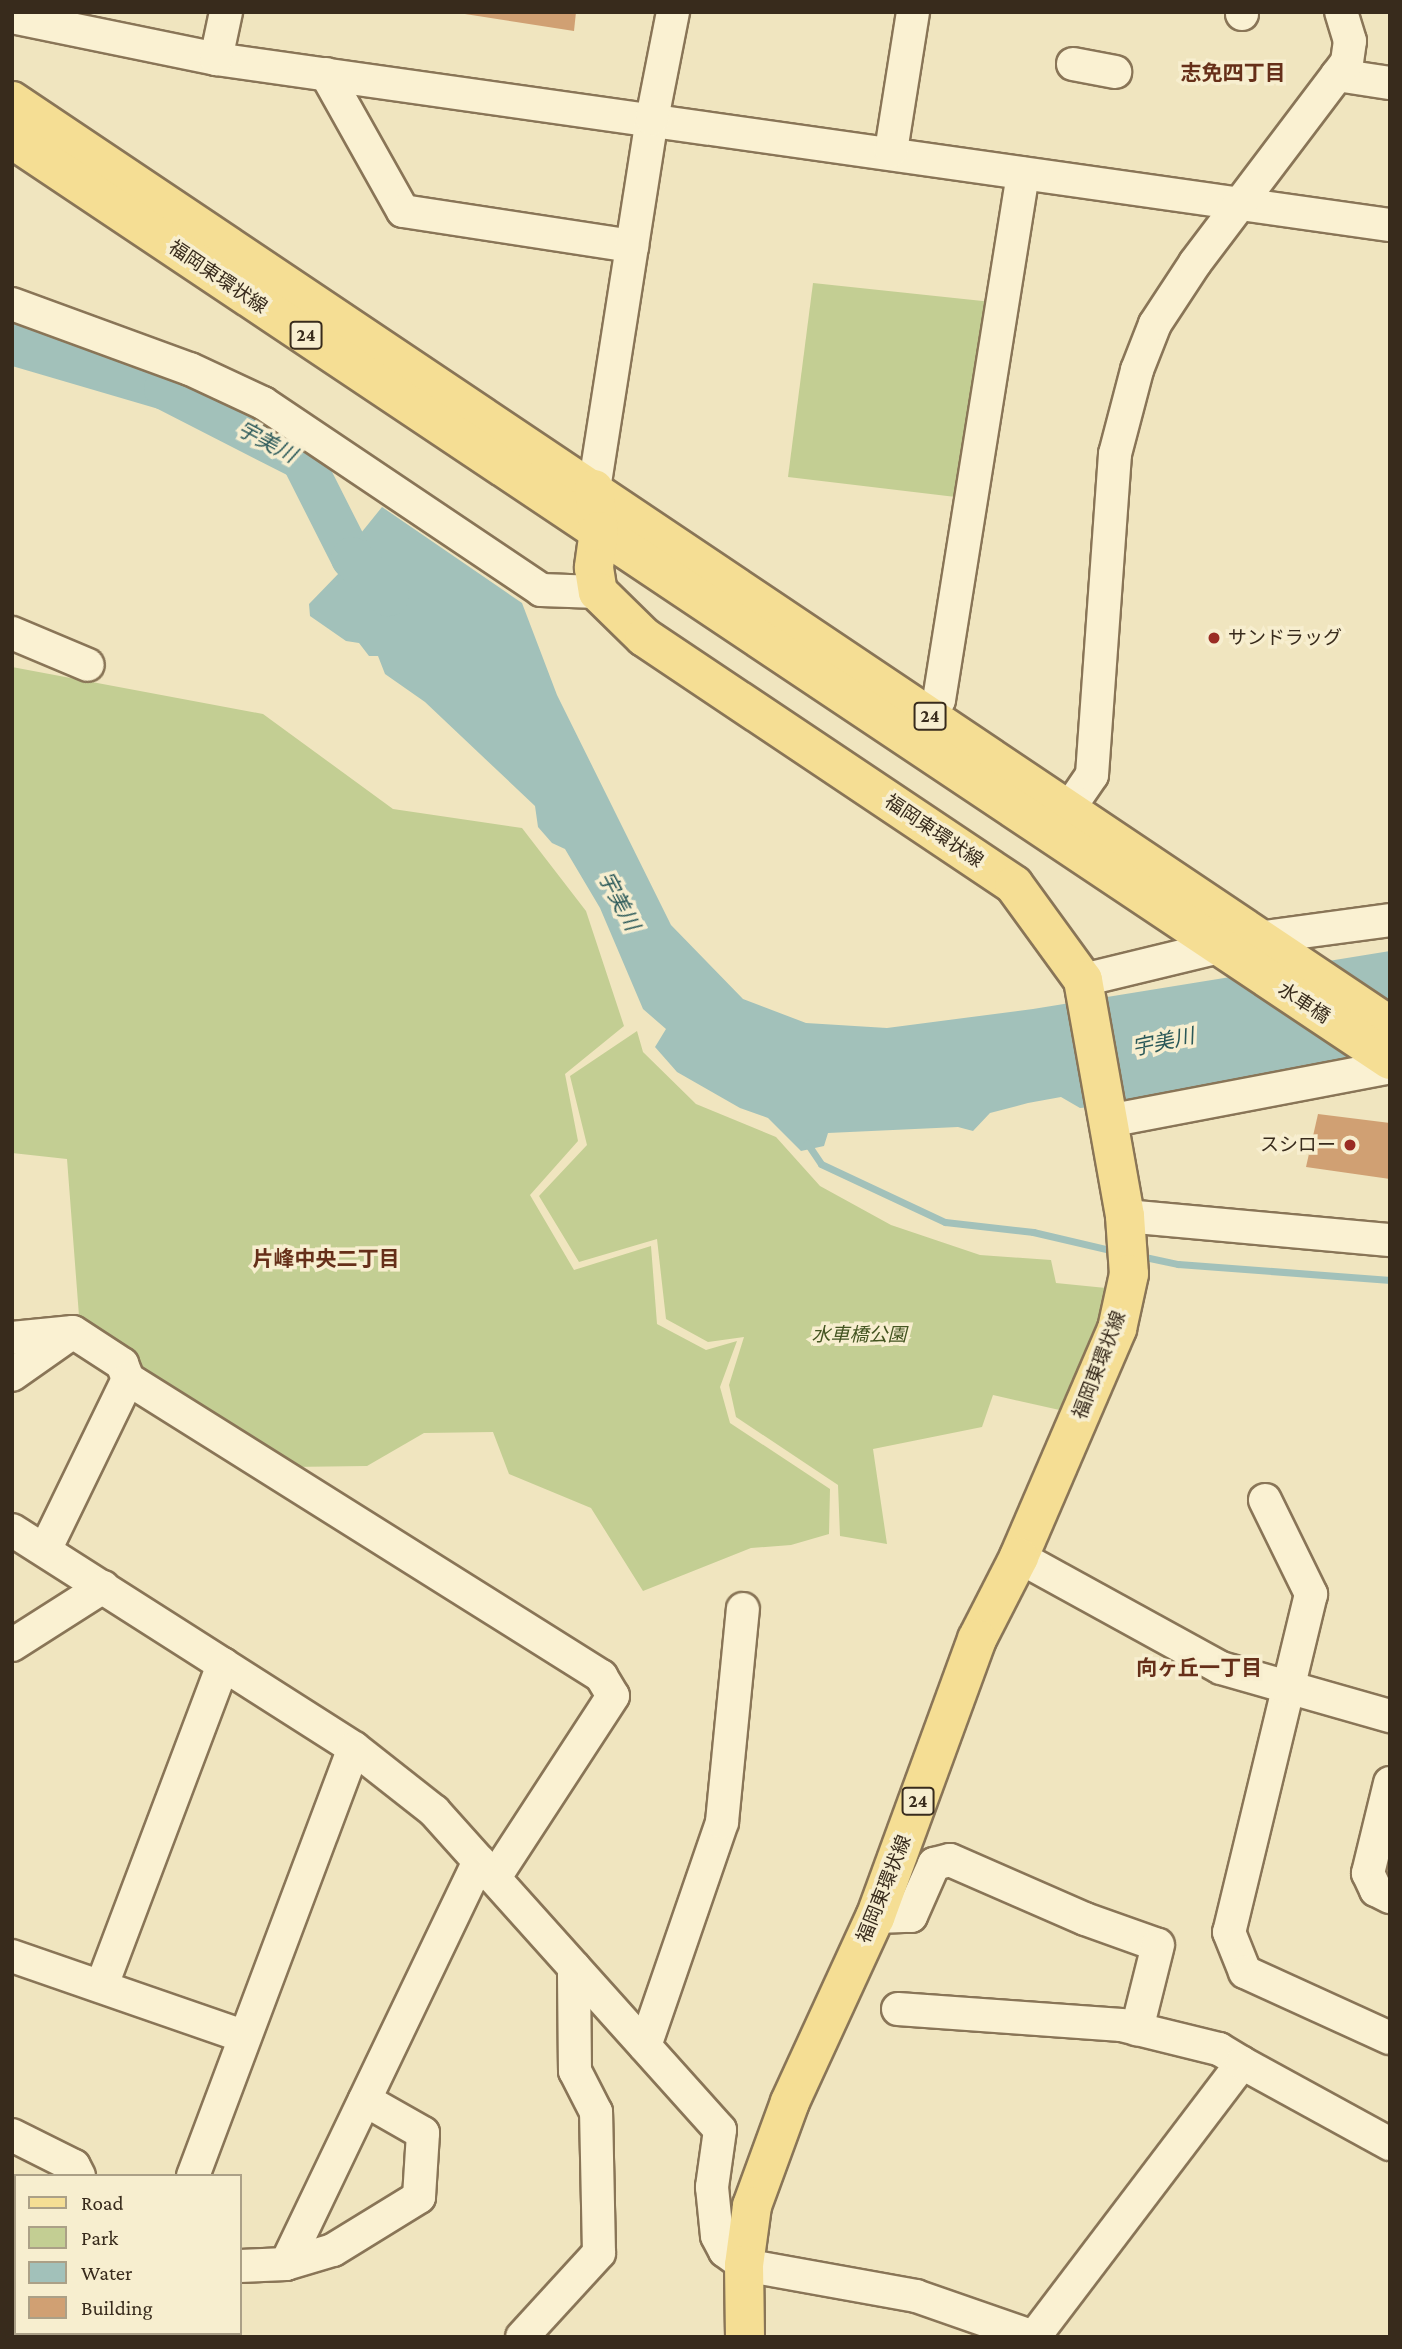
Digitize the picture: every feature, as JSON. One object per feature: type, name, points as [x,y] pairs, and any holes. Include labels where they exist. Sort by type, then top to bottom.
[{"type":"main road","name":"福岡東環状線","points":[[12,101],[430,384],[594,489],[1068,810],[1241,945]]},
{"type":"main road","name":"福岡東環状線","points":[[12,139],[599,531],[1241,945]]},
{"type":"main road","points":[[594,489],[599,531],[593,568],[598,592]]},
{"type":"main road","name":"福岡東環状線","points":[[598,592],[644,637],[1014,885],[1086,988],[1125,1222],[1129,1274],[1116,1329],[1020,1557],[977,1639],[945,1717],[875,1917],[790,2102],[752,2206],[744,2265],[746,2337]]},
{"type":"main road","name":"水車橋","points":[[1241,945],[1387,1052]]},
{"type":"street","points":[[216,59],[226,12]]},
{"type":"street","points":[[594,489],[652,119],[673,12]]},
{"type":"street","points":[[891,151],[913,12]]},
{"type":"street","points":[[1068,810],[1092,775],[1111,491],[1121,426],[1155,324],[1239,204],[1347,62],[1350,41],[1341,12]]},
{"type":"street","points":[[12,17],[216,59],[891,151],[1023,174],[1390,225]]},
{"type":"street","points":[[1073,64],[1115,72]]},
{"type":"street","points":[[326,74],[403,211],[632,246]]},
{"type":"street","points":[[1337,75],[1390,83]]},
{"type":"street","points":[[930,716],[939,700],[1023,174]]},
{"type":"street","points":[[12,304],[190,369],[263,403],[541,590],[598,592]]},
{"type":"street","points":[[12,633],[88,665]]},
{"type":"street","points":[[1086,988],[1241,945],[1390,920]]},
{"type":"street","points":[[1107,1115],[1387,1052]]},
{"type":"street","points":[[1125,1222],[1390,1240]]},
{"type":"street","points":[[12,1338],[73,1332],[122,1364],[128,1380],[601,1676],[613,1696],[487,1869],[365,2100],[286,2264]]},
{"type":"street","points":[[12,1374],[73,1332]]},
{"type":"street","points":[[46,1548],[128,1380]]},
{"type":"street","points":[[1265,1500],[1311,1594],[1229,1932],[1245,1972],[1390,2038]]},
{"type":"street","points":[[12,1530],[46,1548],[354,1748],[434,1811],[720,2130],[712,2188],[715,2223],[725,2251],[744,2265],[916,2296],[1034,2337],[1242,2063]]},
{"type":"street","points":[[1020,1557],[1221,1668],[1287,1690],[1390,1716]]},
{"type":"street","points":[[12,1645],[103,1587]]},
{"type":"street","points":[[645,2046],[722,1822],[743,1609]]},
{"type":"street","points":[[102,1985],[223,1664]]},
{"type":"street","points":[[194,2174],[243,2036],[354,1748]]},
{"type":"street","points":[[1390,1783],[1368,1873],[1376,1890],[1390,1898]]},
{"type":"street","points":[[875,1917],[911,1916],[934,1864],[950,1860],[1085,1919],[1158,1945],[1137,2029]]},
{"type":"street","points":[[12,1955],[243,2036]]},
{"type":"street","points":[[522,2337],[599,2253],[596,2112],[575,2071],[574,1967]]},
{"type":"street","points":[[898,2009],[1137,2029],[1219,2049],[1390,2144]]},
{"type":"street","points":[[242,2266],[286,2264],[332,2250],[419,2197],[423,2133],[365,2100]]},
{"type":"street","points":[[12,2135],[74,2166],[78,2174]]},
{"type":"green space","points":[[813,283],[992,302],[964,498],[788,477]]},
{"type":"green space","points":[[12,667],[263,714],[393,809],[522,828],[586,911],[624,1026],[565,1074],[578,1141],[530,1195],[574,1270],[651,1246],[657,1324],[706,1350],[737,1341],[720,1387],[730,1423],[830,1489],[829,1534],[791,1545],[751,1548],[643,1591],[591,1508],[509,1474],[493,1432],[424,1433],[367,1466],[289,1467],[80,1329],[67,1159],[12,1153]]},
{"type":"green space","name":"水車橋公園","points":[[637,1031],[643,1052],[696,1104],[776,1137],[820,1186],[891,1225],[980,1255],[1051,1260],[1056,1283],[1106,1288],[1101,1333],[1073,1413],[993,1395],[982,1427],[873,1449],[887,1544],[840,1536],[838,1485],[736,1417],[729,1385],[744,1337],[708,1342],[666,1319],[657,1239],[579,1262],[539,1196],[587,1145],[570,1076]]},
{"type":"water","points":[[382,507],[522,603],[557,695],[671,925],[743,999],[806,1023],[887,1028],[1033,1009],[1390,951],[1390,1058],[1127,1104],[1080,1108],[1061,1097],[990,1113],[973,1131],[958,1127],[828,1133],[824,1146],[801,1151],[768,1118],[740,1108],[677,1072],[655,1047],[666,1029],[643,1009],[600,908],[565,849],[552,843],[538,827],[535,806],[425,702],[385,674],[378,656],[369,656],[359,643],[346,641],[310,616],[309,604],[341,571],[357,538]]},
{"type":"building","points":[[452,12],[576,12],[574,31]]},
{"type":"building","name":"スシロー","points":[[1318,1114],[1390,1123],[1390,1179],[1306,1167]]},
{"type":"waterway","name":"宇美川","points":[[12,344],[165,389],[302,459],[352,558],[388,595]]},
{"type":"waterway","points":[[807,1143],[821,1164],[945,1222],[1033,1232],[1114,1251]]},
{"type":"waterway","points":[[1140,1256],[1178,1264],[1390,1280]]},
{"type":"place","name":"サンドラッグ","points":[[1214,638]]},
{"type":"place","name":"スシロー","points":[[1350,1145]]},
{"type":"district","name":"志免四丁目","points":[[1233,73]]},
{"type":"district","name":"片峰中央二丁目","points":[[326,1259]]},
{"type":"district","name":"向ヶ丘一丁目","points":[[1199,1668]]}]
